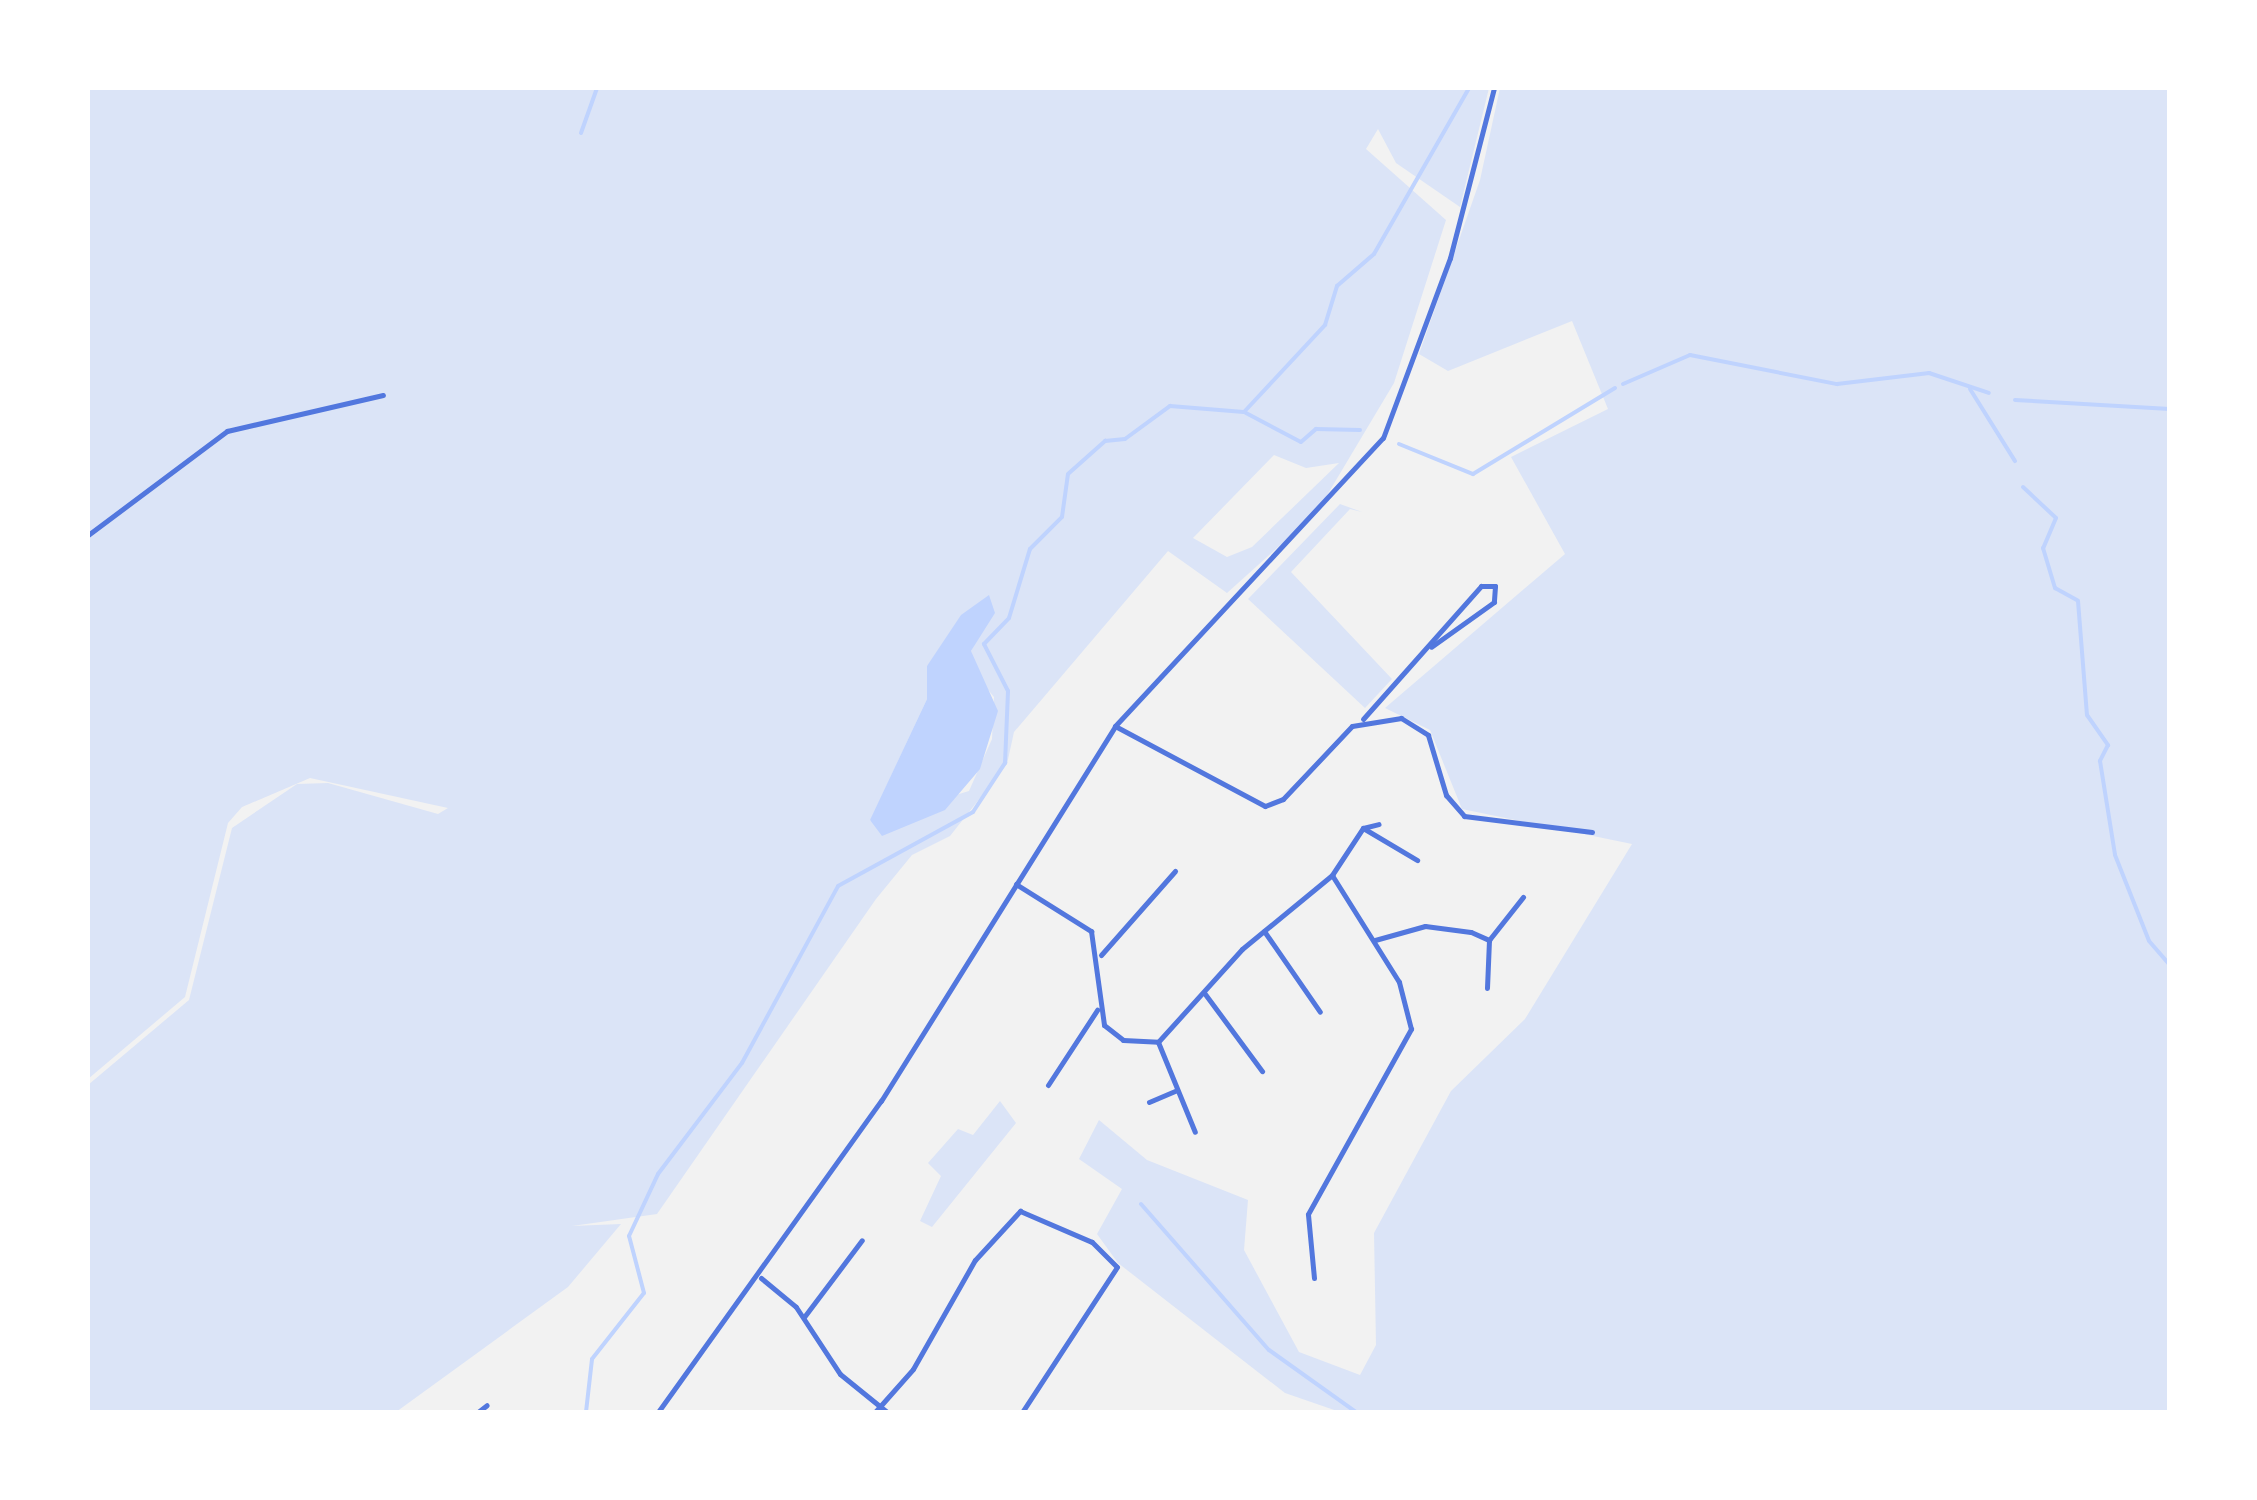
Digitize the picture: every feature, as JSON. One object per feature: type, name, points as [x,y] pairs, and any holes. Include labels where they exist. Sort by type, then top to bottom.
[{"type":"street","points":[[658,1412],[761,1278],[1115,726],[1383,438],[1450,258],[1494,88]]},
{"type":"street","points":[[88,535],[227,431],[382,394]]},
{"type":"street","points":[[1115,726],[1265,806],[1284,799],[1361,721],[1432,647],[1481,586],[1495,586],[1494,602],[1432,647]]},
{"type":"street","points":[[1361,721],[1401,718],[1424,730],[1446,795],[1464,816],[1592,832]]},
{"type":"street","points":[[1098,1010],[1123,1040],[1158,1042],[1264,931],[1332,875],[1363,828],[1379,824]]},
{"type":"street","points":[[1363,828],[1417,860]]},
{"type":"street","points":[[1101,955],[1175,872]]},
{"type":"street","points":[[1314,1278],[1308,1214],[1411,1029],[1405,993],[1332,875]]},
{"type":"street","points":[[1016,884],[1084,924],[1101,955],[1098,1010],[1048,1085]]},
{"type":"street","points":[[1487,988],[1488,940],[1523,897]]},
{"type":"street","points":[[1375,940],[1435,926],[1488,940]]},
{"type":"street","points":[[1264,931],[1320,1012]]},
{"type":"street","points":[[1205,994],[1262,1071]]},
{"type":"street","points":[[1158,1042],[1196,1132]]},
{"type":"street","points":[[1149,1102],[1177,1090]]},
{"type":"street","points":[[877,1409],[1020,1210],[1092,1242],[1117,1267],[1022,1412]]},
{"type":"street","points":[[804,1318],[862,1240]]},
{"type":"street","points":[[761,1278],[804,1318],[835,1368],[877,1409],[886,1412]]},
{"type":"street","points":[[478,1412],[487,1405]]},
{"type":"street","points":[[1220,1412],[1238,1412]]},
{"type":"shaded area","points":[[88,88],[1489,88],[1460,207],[1396,163],[1378,129],[1366,149],[1446,220],[1394,383],[1317,512],[1227,593],[1168,551],[1014,732],[1007,764],[950,836],[912,855],[876,899],[657,1214],[572,1226],[621,1224],[568,1287],[396,1412],[88,1412],[88,1085],[189,1000],[232,828],[297,784],[328,783],[438,814],[448,808],[310,778],[242,807],[228,823],[185,997],[88,1079]],"holes":[[[1274,455],[1306,468],[1339,463],[1252,547],[1227,557],[1193,538]],[[985,625],[971,651],[974,673],[994,697],[992,739],[969,791],[870,821],[927,699],[927,666]]]},
{"type":"shaded area","points":[[1500,88],[2169,88],[2169,1412],[1340,1412],[1285,1393],[1118,1263],[1097,1234],[1122,1189],[1079,1159],[1099,1120],[1147,1160],[1248,1200],[1244,1250],[1299,1352],[1360,1375],[1376,1345],[1374,1233],[1451,1091],[1525,1019],[1632,844],[1462,809],[1430,730],[1385,708],[1565,554],[1511,457],[1608,409],[1572,321],[1448,371],[1419,354],[1480,180]]},
{"type":"shaded area","points":[[1340,504],[1362,512],[1350,509],[1291,572],[1392,679],[1365,708],[1248,599]]},
{"type":"shaded area","points":[[1000,1101],[1016,1123],[932,1227],[920,1221],[941,1176],[928,1163],[958,1129],[973,1135]]},
{"type":"water","points":[[989,595],[995,613],[971,651],[998,711],[980,769],[945,810],[882,836],[870,820],[927,699],[927,666],[961,615]]},
{"type":"waterway","points":[[581,133],[597,88]]},
{"type":"waterway","points":[[586,1412],[592,1359],[644,1293],[629,1236],[658,1174],[742,1063],[838,886],[973,812],[1005,763],[1008,691],[984,644],[1009,618],[1030,549],[1062,517],[1068,474],[1105,441],[1125,439],[1170,406],[1244,412],[1325,325],[1337,286],[1374,254],[1469,88]]},
{"type":"waterway","points":[[1623,384],[1690,355],[1837,384],[1929,373],[1989,393]]},
{"type":"waterway","points":[[1399,444],[1473,474],[1615,388]]},
{"type":"waterway","points":[[1970,389],[2015,461]]},
{"type":"waterway","points":[[2015,400],[2170,409]]},
{"type":"waterway","points":[[1246,413],[1301,442],[1316,429],[1360,430]]},
{"type":"waterway","points":[[2023,487],[2056,518],[2043,548],[2055,588],[2078,601],[2087,715],[2108,745],[2100,761],[2115,855],[2149,941],[2170,965]]},
{"type":"waterway","points":[[1141,1204],[1269,1350],[1356,1412]]}]
